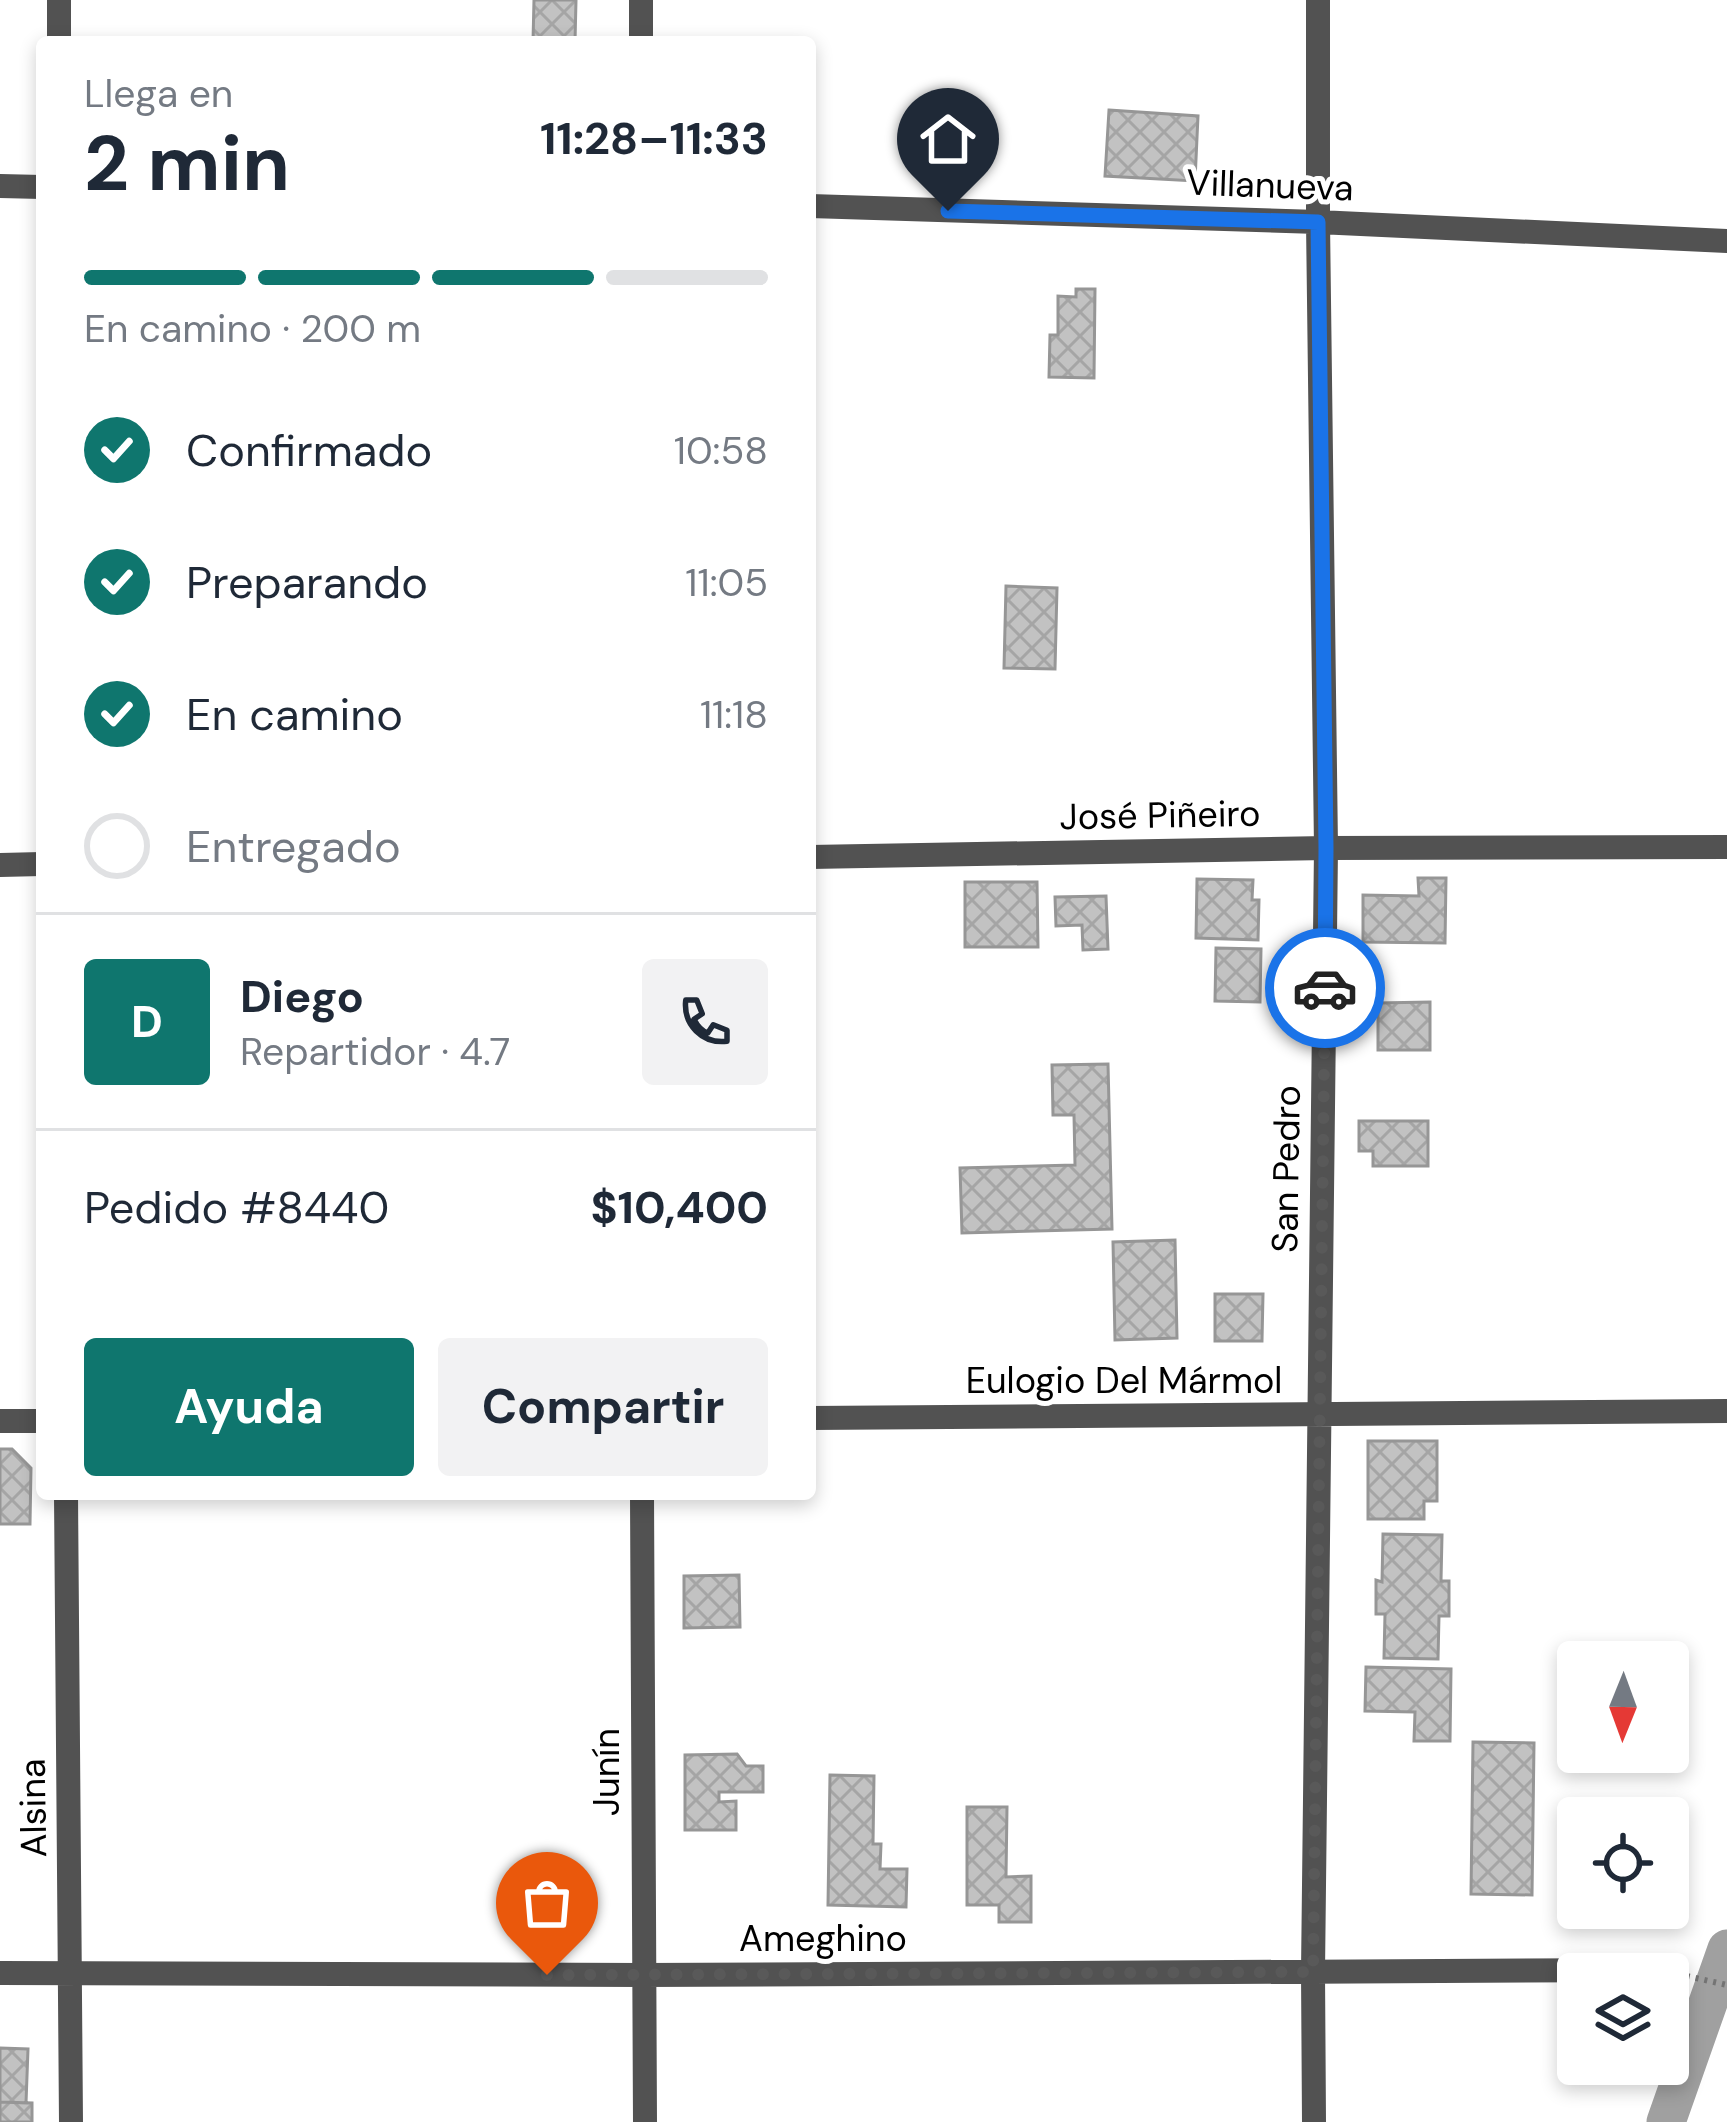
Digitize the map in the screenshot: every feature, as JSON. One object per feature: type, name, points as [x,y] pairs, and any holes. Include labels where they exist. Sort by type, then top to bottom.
[{"type":"street","points":[[59,0],[59,36]]},
{"type":"street","points":[[641,0],[641,36]]},
{"type":"street","name":"San Pedro","points":[[1314,2122],[1326,848],[1318,0]]},
{"type":"street","points":[[0,186],[36,187]]},
{"type":"street","name":"Villanueva","points":[[816,206],[1727,241]]},
{"type":"street","name":"José Piñeiro","points":[[816,857],[1326,848],[1727,848]]},
{"type":"street","points":[[0,865],[36,864]]},
{"type":"street","name":"Eulogio Del Mármol","points":[[816,1418],[1727,1411]]},
{"type":"street","points":[[0,1421],[36,1421]]},
{"type":"street","name":"Alsina","points":[[65,1500],[71,2122]]},
{"type":"street","name":"Junín","points":[[642,1500],[645,2122]]},
{"type":"street","name":"Ameghino","points":[[0,1973],[1557,1971]]},
{"type":"path","points":[[1689,1977],[1727,1985]]},
{"type":"building","points":[[534,0],[576,0],[575,36],[533,36]]},
{"type":"building","points":[[1109,110],[1198,116],[1195,181],[1105,176]]},
{"type":"building","points":[[1076,289],[1095,289],[1094,378],[1049,377],[1050,335],[1058,335],[1058,296],[1076,297]]},
{"type":"building","points":[[1006,586],[1057,588],[1055,669],[1004,668]]},
{"type":"building","points":[[1418,878],[1446,878],[1445,943],[1363,942],[1363,895],[1419,896]]},
{"type":"building","points":[[1197,879],[1253,880],[1252,900],[1259,900],[1258,940],[1196,938]]},
{"type":"building","points":[[965,882],[1037,882],[1038,947],[965,947]]},
{"type":"building","points":[[1106,896],[1108,949],[1083,950],[1082,925],[1056,926],[1055,897]]},
{"type":"building","points":[[1216,948],[1261,949],[1260,1002],[1215,1001]]},
{"type":"building","points":[[1430,1002],[1430,1050],[1378,1050],[1378,1003]]},
{"type":"building","points":[[1108,1064],[1112,1229],[962,1233],[960,1168],[1075,1165],[1074,1115],[1053,1115],[1052,1065]]},
{"type":"building","points":[[1359,1121],[1428,1121],[1428,1166],[1373,1166],[1373,1151],[1359,1151]]},
{"type":"building","points":[[1175,1240],[1177,1338],[1115,1340],[1113,1242]]},
{"type":"building","points":[[1215,1294],[1263,1294],[1262,1341],[1215,1341]]},
{"type":"building","points":[[1368,1441],[1437,1441],[1437,1501],[1424,1501],[1424,1519],[1368,1519]]},
{"type":"building","points":[[0,1449],[12,1449],[31,1468],[30,1524],[0,1524]]},
{"type":"building","points":[[1383,1534],[1442,1535],[1441,1581],[1449,1581],[1449,1616],[1439,1616],[1438,1659],[1384,1658],[1385,1614],[1376,1614]]},
{"type":"building","points":[[739,1575],[740,1627],[684,1628],[684,1576]]},
{"type":"building","points":[[1366,1667],[1451,1669],[1450,1741],[1414,1741],[1415,1712],[1365,1711]]},
{"type":"building","points":[[1473,1742],[1534,1743],[1532,1895],[1471,1894]]},
{"type":"building","points":[[737,1754],[746,1766],[763,1766],[763,1792],[719,1792],[719,1802],[736,1801],[736,1830],[685,1830],[685,1755]]},
{"type":"building","points":[[830,1775],[874,1776],[873,1844],[881,1844],[880,1869],[907,1869],[906,1907],[828,1905]]},
{"type":"building","points":[[967,1807],[1007,1807],[1006,1877],[1031,1876],[1031,1922],[999,1922],[999,1905],[967,1905]]},
{"type":"building","points":[[0,2048],[28,2049],[26,2103],[0,2102]]},
{"type":"building","points":[[0,2102],[32,2103],[32,2122],[0,2122]]},
{"type":"waterway","points":[[1666,2122],[1727,1949]]},
{"type":"way so far","points":[[547,1975],[1313,1972],[1325,988]]},
{"type":"route","points":[[948,211],[1318,222],[1325,988]]}]
